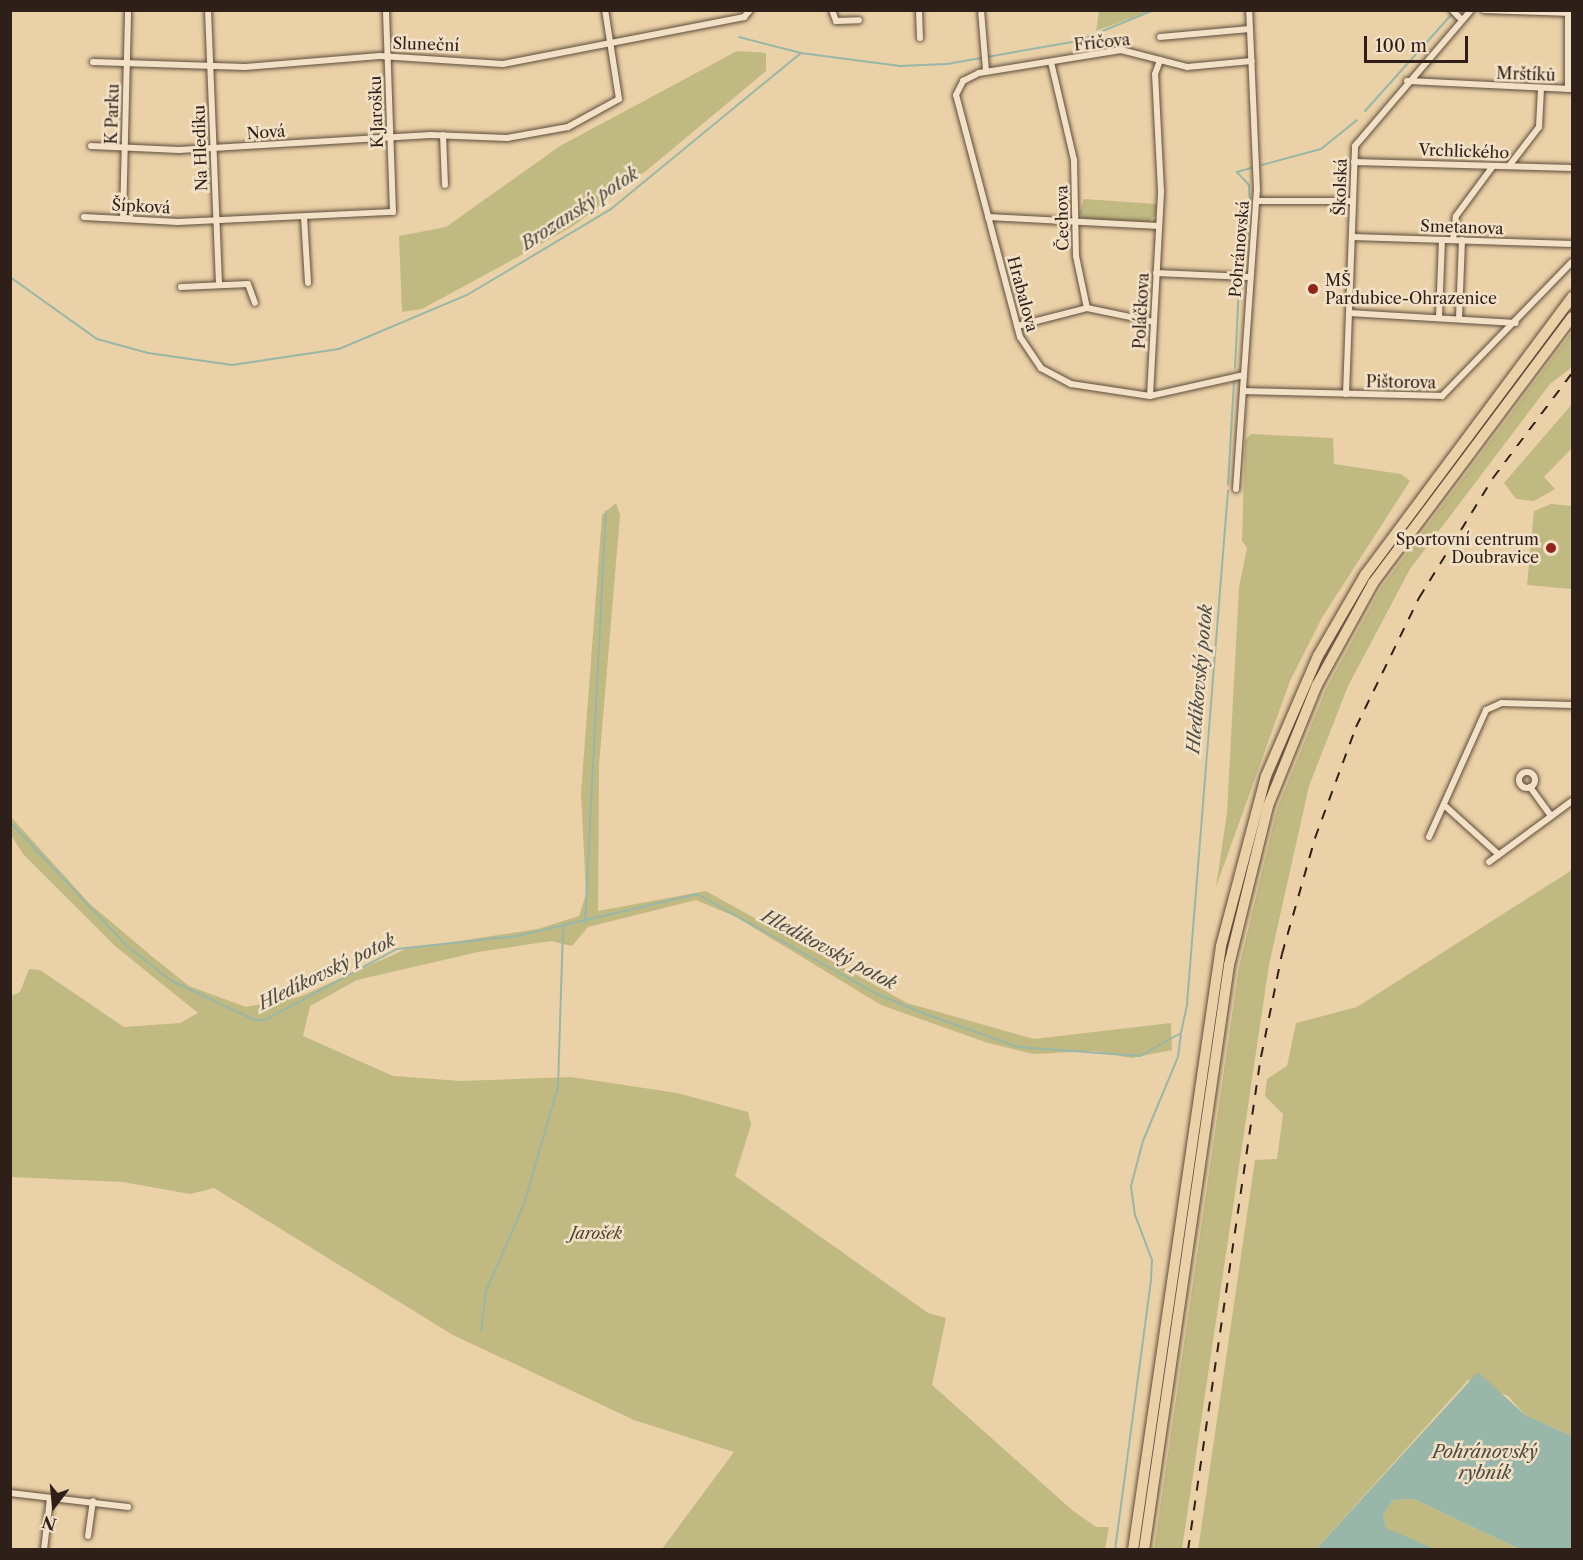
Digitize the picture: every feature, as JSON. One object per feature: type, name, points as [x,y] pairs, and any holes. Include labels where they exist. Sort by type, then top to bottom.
[{"type":"highway","points":[[1132,1550],[1221,946],[1266,776],[1314,664],[1365,575],[1572,297]]},
{"type":"highway","points":[[1144,1550],[1229,965],[1268,806],[1317,685],[1373,583],[1572,317]]},
{"type":"street","name":"K Parku","points":[[123,219],[128,10]]},
{"type":"street","name":"Na Hledíku","points":[[208,10],[219,285]]},
{"type":"street","name":"K Jarošku","points":[[386,10],[393,212]]},
{"type":"street","points":[[605,10],[611,43]]},
{"type":"street","name":"Sluneční","points":[[93,62],[211,66],[388,56],[503,64],[744,17],[750,10]]},
{"type":"street","points":[[832,10],[836,21],[859,20]]},
{"type":"street","points":[[919,10],[920,38]]},
{"type":"street","points":[[981,10],[981,48],[986,71]]},
{"type":"street","name":"Pohránovská","points":[[1236,489],[1244,391],[1248,277],[1257,201],[1249,10]]},
{"type":"street","name":"Školská","points":[[1346,394],[1354,162],[1360,136],[1407,81],[1456,14],[1471,10]]},
{"type":"street","points":[[1484,10],[1570,12],[1570,89]]},
{"type":"street","points":[[1160,37],[1250,30]]},
{"type":"street","name":"Nová","points":[[91,146],[214,149],[443,135],[507,138],[582,122],[619,99],[611,43]]},
{"type":"street","name":"Fričova","points":[[958,87],[986,71],[1133,50],[1187,67],[1252,61]]},
{"type":"street","name":"Poláčkova","points":[[1150,396],[1159,226],[1155,74],[1160,60]]},
{"type":"street","name":"Čechova","points":[[1051,62],[1074,160],[1075,220],[1087,308]]},
{"type":"street","name":"Mrštíků","points":[[1407,81],[1570,89]]},
{"type":"street","name":"Hrabalova","points":[[958,87],[956,99],[1017,327],[1030,356],[1055,378],[1150,396],[1244,375]]},
{"type":"street","points":[[1509,166],[1539,127],[1541,88]]},
{"type":"street","points":[[443,135],[445,185]]},
{"type":"street","name":"Vrchlického","points":[[1354,162],[1572,168]]},
{"type":"street","points":[[1453,240],[1456,216],[1493,166]]},
{"type":"street","points":[[1257,201],[1352,201]]},
{"type":"street","name":"Šípková","points":[[84,217],[216,220],[393,212]]},
{"type":"street","points":[[304,217],[308,283]]},
{"type":"street","points":[[988,217],[1159,226]]},
{"type":"street","name":"Smetanova","points":[[1352,237],[1572,244]]},
{"type":"street","points":[[1440,317],[1442,240]]},
{"type":"street","points":[[1459,318],[1462,240]]},
{"type":"street","name":"Pištorova","points":[[1244,391],[1448,394],[1572,262]]},
{"type":"street","points":[[1156,273],[1248,277]]},
{"type":"street","points":[[182,287],[248,284],[255,303]]},
{"type":"street","points":[[1017,327],[1087,308],[1154,322]]},
{"type":"street","points":[[1349,313],[1516,323]]},
{"type":"street","points":[[1429,837],[1486,710],[1502,703],[1572,705]]},
{"type":"street","points":[[1530,787],[1551,816]]},
{"type":"street","points":[[1489,862],[1572,801]]},
{"type":"street","points":[[1444,805],[1498,854]]},
{"type":"street","points":[[10,1493],[93,1501],[128,1507]]},
{"type":"street","points":[[44,1550],[50,1498]]},
{"type":"street","points":[[88,1536],[93,1501]]},
{"type":"green space","points":[[1099,10],[1150,11],[1096,31]]},
{"type":"green space","points":[[737,51],[766,53],[766,71],[646,171],[573,226],[422,309],[402,312],[399,236],[446,227],[560,146]]},
{"type":"green space","points":[[1084,199],[1157,204],[1156,214],[1148,223],[1086,220],[1079,214]]},
{"type":"green space","points":[[1572,332],[1572,367],[1550,384],[1410,569],[1348,686],[1309,786],[1269,965],[1182,1549],[1154,1549],[1239,967],[1277,809],[1326,689],[1381,588]]},
{"type":"green space","points":[[1572,404],[1572,448],[1544,477],[1555,489],[1534,501],[1516,499],[1504,483]]},
{"type":"green space","points":[[1251,434],[1333,438],[1334,464],[1401,474],[1410,481],[1323,616],[1290,681],[1216,887],[1227,813],[1239,587],[1247,548],[1242,541],[1245,440]]},
{"type":"green space","name":"Jarošek","points":[[616,503],[620,515],[599,765],[598,911],[706,891],[907,1003],[1034,1039],[1171,1023],[1172,1050],[1131,1058],[1095,1051],[1033,1054],[988,1043],[881,1005],[736,917],[696,900],[588,927],[572,946],[551,941],[478,952],[357,980],[310,1006],[303,1036],[393,1076],[461,1081],[571,1077],[677,1093],[748,1112],[751,1125],[735,1176],[928,1313],[946,1318],[932,1385],[1072,1510],[1096,1527],[1109,1527],[1105,1549],[662,1549],[734,1452],[634,1420],[453,1335],[214,1188],[190,1194],[123,1182],[11,1177],[11,996],[20,992],[29,969],[40,970],[124,1027],[180,1023],[198,1013],[115,946],[23,854],[11,835],[11,817],[90,904],[154,958],[189,986],[246,1007],[299,997],[406,949],[538,929],[579,916],[586,894],[581,793],[602,515]]},
{"type":"green space","name":"Sportovní centrum Doubravice","points":[[1551,504],[1572,506],[1572,589],[1527,585],[1534,511]]},
{"type":"green space","points":[[1572,870],[1572,1436],[1525,1415],[1508,1396],[1468,1380],[1316,1549],[1198,1550],[1255,1160],[1277,1159],[1283,1114],[1265,1096],[1267,1079],[1287,1066],[1296,1023],[1357,1007]]},
{"type":"green space","points":[[1414,1499],[1519,1549],[1435,1549],[1386,1529],[1383,1515],[1393,1500]]},
{"type":"water","name":"Pohránovský rybník","points":[[1478,1372],[1525,1415],[1572,1436],[1572,1549],[1519,1549],[1414,1499],[1393,1500],[1383,1515],[1386,1528],[1435,1549],[1316,1549]]},
{"type":"waterway","name":"Brozanský potok","points":[[10,277],[97,339],[148,353],[232,365],[339,349],[467,295],[611,209],[801,53],[900,66],[947,64],[1078,41],[1154,10]]},
{"type":"waterway","name":"Hledíkovský potok","points":[[1365,111],[1453,13]]},
{"type":"waterway","points":[[739,37],[801,53]]},
{"type":"waterway","name":"Hledíkovský potok","points":[[1262,165],[1321,149],[1357,120]]},
{"type":"waterway","name":"Hledíkovský potok","points":[[1240,271],[1250,201],[1249,185],[1237,172],[1251,168]]},
{"type":"waterway","name":"Hledíkovský potok","points":[[1235,368],[1239,282]]},
{"type":"waterway","name":"Hledíkovský potok","points":[[1228,485],[1234,380]]},
{"type":"waterway","name":"Hledíkovský potok","points":[[10,822],[128,947],[172,981],[255,1020],[265,1020],[397,949],[517,936],[697,894],[877,994],[928,1015],[1018,1047],[1140,1056],[1181,1033],[1187,1004],[1228,491]]},
{"type":"waterway","points":[[585,923],[606,512]]},
{"type":"waterway","points":[[481,1330],[486,1291],[524,1204],[558,1087],[563,927]]},
{"type":"waterway","points":[[1115,1550],[1152,1260],[1135,1215],[1131,1186],[1143,1141],[1178,1057],[1181,1033]]},
{"type":"railway","points":[[1188,1550],[1261,1057],[1282,954],[1315,838],[1356,727],[1419,598],[1493,478],[1572,373]]},
{"type":"place","name":"MŠ Pardubice-Ohrazenice","points":[[1313,289]]},
{"type":"place","name":"Sportovní centrum Doubravice","points":[[1551,548]]}]
